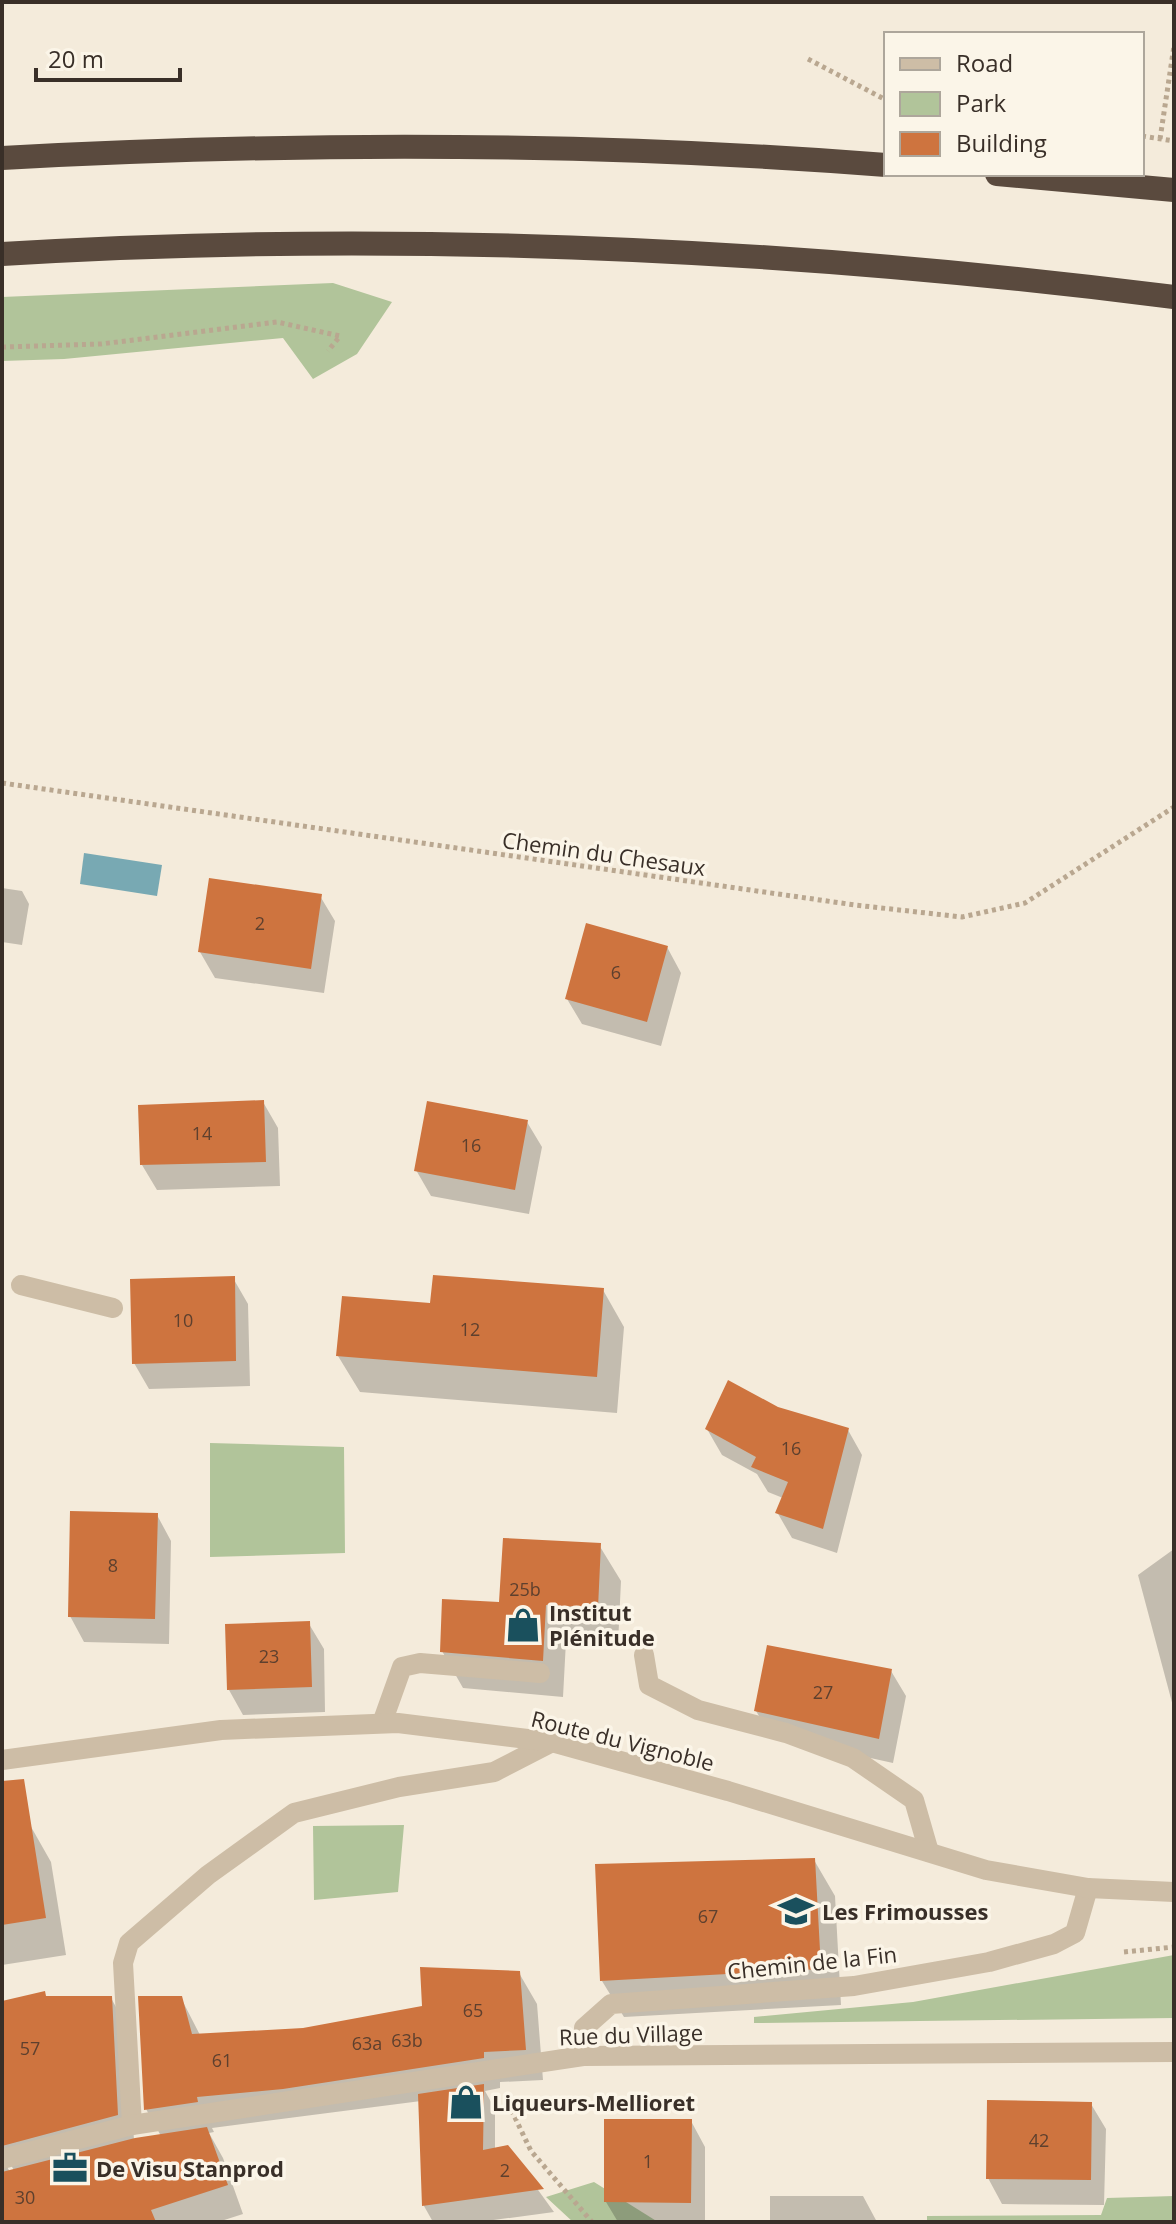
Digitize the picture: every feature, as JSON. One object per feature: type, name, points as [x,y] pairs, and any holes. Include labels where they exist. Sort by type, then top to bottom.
[{"type":"highway","points":[[2,158],[303,148],[491,149],[884,165]]},
{"type":"highway","points":[[1019,176],[1174,190]]},
{"type":"highway","points":[[2,254],[263,244],[452,245],[826,263],[1174,297]]},
{"type":"street","points":[[21,1285],[113,1308]]},
{"type":"street","points":[[644,1655],[649,1685],[698,1710],[786,1733],[853,1758],[914,1800],[929,1852]]},
{"type":"street","points":[[382,1723],[402,1667],[420,1663],[540,1673]]},
{"type":"street","name":"Route du Vignoble","points":[[2,1760],[221,1730],[382,1723],[552,1742],[986,1870],[1088,1888],[1174,1892]]},
{"type":"street","points":[[132,2125],[123,1963],[129,1943],[208,1875],[294,1813],[399,1787],[494,1772],[552,1742]]},
{"type":"street","name":"Chemin de la Fin","points":[[583,2056],[584,2028],[611,2004],[854,1986],[989,1962],[1054,1944],[1075,1933],[1088,1888]]},
{"type":"street","name":"Rue du Village","points":[[2,2159],[132,2125],[583,2056],[1174,2052]]},
{"type":"path","points":[[1160,139],[1174,46]]},
{"type":"path","points":[[808,59],[884,99]]},
{"type":"path","points":[[1144,136],[1174,141]]},
{"type":"path","points":[[2,347],[101,344],[277,322],[340,336],[328,351]]},
{"type":"path","name":"Chemin du Chesaux","points":[[2,783],[855,905],[962,917],[1025,903],[1174,807]]},
{"type":"path","points":[[1124,1952],[1174,1947]]},
{"type":"path","points":[[500,2067],[507,2101],[531,2151],[592,2222]]},
{"type":"green space","points":[[333,283],[392,302],[357,354],[313,379],[283,338],[64,359],[2,361],[2,297]]},
{"type":"green space","points":[[210,1443],[344,1447],[345,1553],[210,1557]]},
{"type":"green space","points":[[404,1825],[398,1892],[314,1900],[313,1826]]},
{"type":"green space","points":[[1174,1955],[1174,2018],[754,2023],[754,2017],[913,2002]]},
{"type":"green space","points":[[594,2182],[658,2222],[573,2222],[546,2197]]},
{"type":"green space","points":[[1174,2196],[1174,2222],[927,2222],[927,2216],[1101,2215],[1107,2198]]},
{"type":"water","points":[[84,853],[162,865],[157,896],[80,884]]},
{"type":"building","points":[[209,878],[322,894],[311,969],[198,952]]},
{"type":"building","points":[[586,923],[668,946],[647,1022],[565,999]]},
{"type":"building","points":[[264,1100],[266,1162],[140,1165],[138,1105]]},
{"type":"building","points":[[427,1101],[528,1120],[515,1190],[414,1171]]},
{"type":"building","points":[[433,1275],[604,1288],[597,1377],[336,1356],[342,1296],[430,1303]]},
{"type":"building","points":[[235,1276],[236,1361],[132,1364],[130,1279]]},
{"type":"building","points":[[728,1380],[778,1407],[849,1428],[823,1529],[775,1513],[788,1482],[751,1467],[756,1457],[705,1429]]},
{"type":"building","points":[[70,1511],[158,1513],[155,1619],[68,1617]]},
{"type":"building","points":[[503,1538],[601,1543],[598,1608],[546,1605],[543,1661],[440,1652],[442,1599],[499,1602]]},
{"type":"building","points":[[310,1621],[312,1687],[227,1690],[225,1624]]},
{"type":"building","points":[[767,1645],[892,1669],[879,1739],[754,1711]]},
{"type":"building","points":[[24,1779],[46,1918],[2,1925],[2,1781]]},
{"type":"building","points":[[815,1858],[821,1969],[600,1981],[595,1864]]},
{"type":"building","points":[[420,1967],[520,1971],[526,2050],[484,2052],[484,2058],[283,2089],[197,2097],[198,2102],[144,2110],[138,1996],[182,1996],[192,2034],[303,2028],[422,2006]]},
{"type":"building","points":[[45,1991],[46,1996],[112,1996],[118,2115],[2,2146],[2,2001]]},
{"type":"building","points":[[484,2084],[483,2150],[508,2145],[544,2189],[422,2206],[418,2094]]},
{"type":"building","points":[[987,2100],[1092,2102],[1091,2180],[986,2179]]},
{"type":"building","points":[[604,2119],[692,2119],[691,2203],[604,2202]]},
{"type":"building","points":[[207,2127],[228,2185],[151,2210],[156,2222],[2,2222],[2,2172],[135,2138]]},
{"type":"place","name":"Institut Plénitude","points":[[523,1625]]},
{"type":"place","name":"Les Frimousses","points":[[796,1911]]},
{"type":"place","name":"Liqueurs-Mellioret","points":[[466,2102]]},
{"type":"place","name":"De Visu Stanprod","points":[[70,2168]]}]
